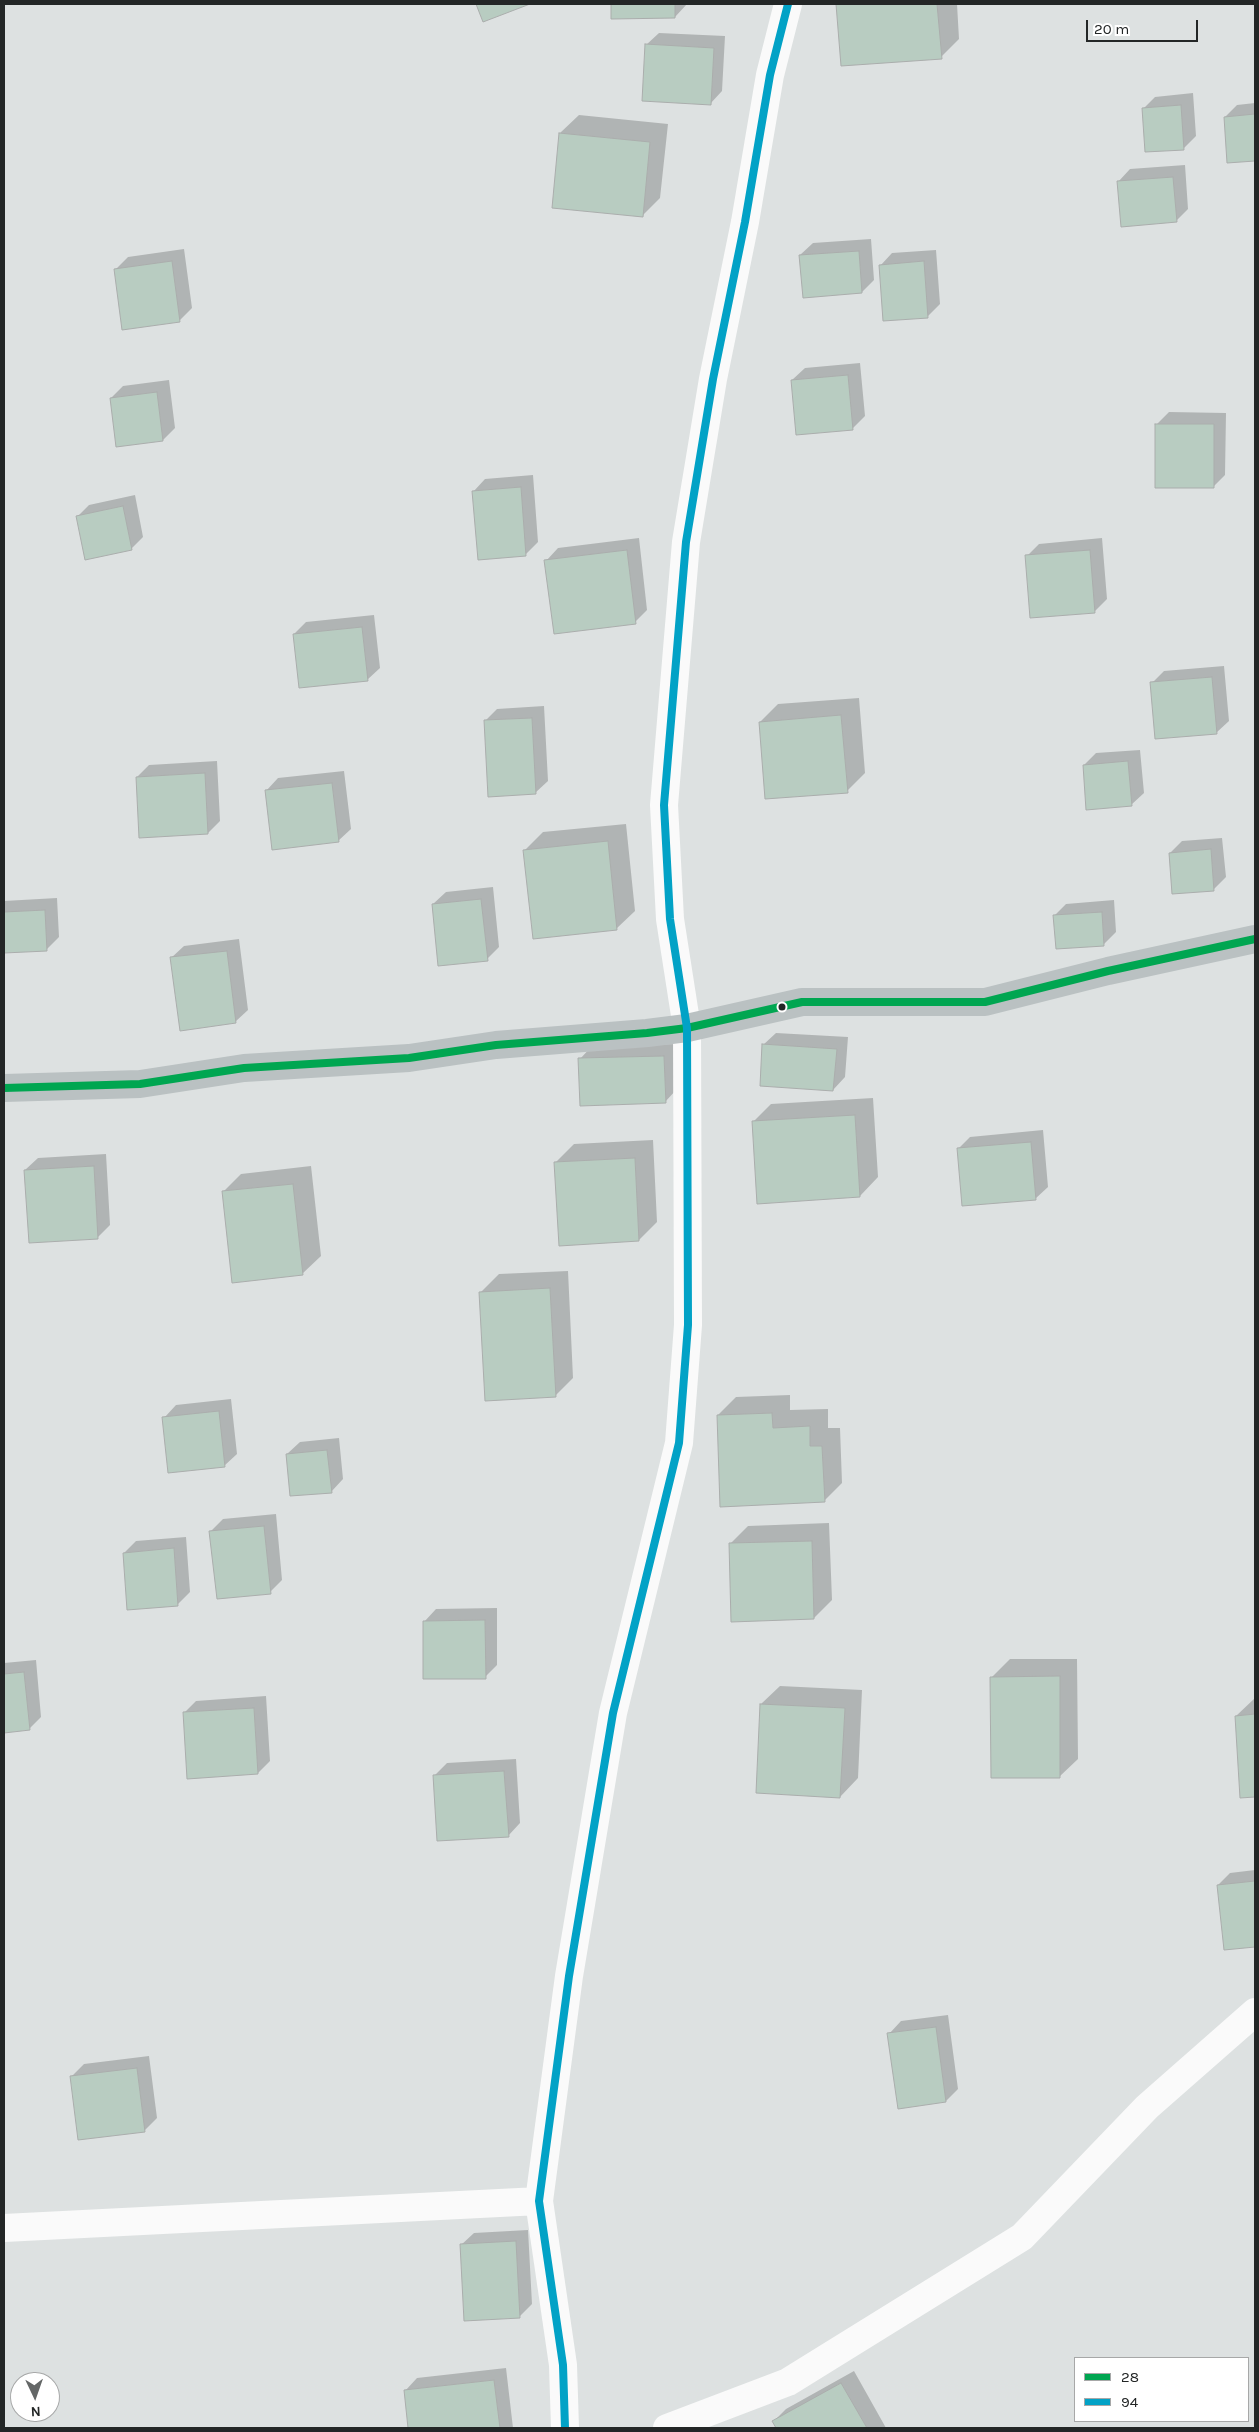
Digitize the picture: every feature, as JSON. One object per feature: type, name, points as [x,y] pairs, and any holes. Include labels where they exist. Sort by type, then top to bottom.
[{"type":"main road","points":[[4,1088],[140,1084],[244,1068],[409,1058],[496,1045],[687,1028],[802,1002],[985,1002],[1108,971],[1255,939]]},
{"type":"street","points":[[565,2428],[563,2365],[539,2201],[569,1976],[613,1713],[679,1443],[688,1324],[687,1028],[670,919],[664,805],[686,542],[713,379],[746,222],[770,74],[788,4]]},
{"type":"street","points":[[667,2428],[788,2382],[1022,2237],[1147,2107],[1255,2012]]},
{"type":"street","points":[[4,2228],[539,2201]]},
{"type":"building","points":[[476,4],[530,4],[483,22]]},
{"type":"building","points":[[611,4],[675,4],[675,18],[611,19]]},
{"type":"building","points":[[836,4],[937,4],[942,59],[841,66]]},
{"type":"building","points":[[645,44],[714,48],[711,105],[642,101]]},
{"type":"building","points":[[1181,105],[1184,150],[1145,152],[1142,108]]},
{"type":"building","points":[[1255,114],[1255,161],[1227,163],[1224,117]]},
{"type":"building","points":[[559,133],[650,142],[643,217],[552,208]]},
{"type":"building","points":[[1173,177],[1177,222],[1121,227],[1117,181]]},
{"type":"building","points":[[859,251],[862,293],[803,298],[799,255]]},
{"type":"building","points":[[172,261],[180,322],[122,330],[114,269]]},
{"type":"building","points":[[924,261],[928,318],[883,321],[879,265]]},
{"type":"building","points":[[848,375],[853,430],[796,435],[791,380]]},
{"type":"building","points":[[157,392],[163,441],[116,447],[110,398]]},
{"type":"building","points":[[1155,424],[1214,424],[1214,488],[1155,488]]},
{"type":"building","points":[[521,487],[526,556],[478,560],[472,491]]},
{"type":"building","points":[[123,506],[132,550],[85,560],[76,516]]},
{"type":"building","points":[[627,550],[636,624],[554,634],[544,560]]},
{"type":"building","points":[[1090,550],[1095,613],[1030,618],[1025,555]]},
{"type":"building","points":[[362,627],[368,681],[299,688],[293,634]]},
{"type":"building","points":[[1212,677],[1217,734],[1155,739],[1150,682]]},
{"type":"building","points":[[841,715],[848,793],[765,799],[759,722]]},
{"type":"building","points":[[532,718],[536,794],[488,797],[484,720]]},
{"type":"building","points":[[1128,761],[1132,806],[1086,810],[1083,765]]},
{"type":"building","points":[[205,773],[208,834],[139,838],[136,777]]},
{"type":"building","points":[[332,783],[339,842],[272,850],[265,790]]},
{"type":"building","points":[[608,841],[617,930],[533,939],[523,850]]},
{"type":"building","points":[[1211,849],[1214,891],[1172,894],[1169,853]]},
{"type":"building","points":[[481,899],[488,961],[438,966],[432,904]]},
{"type":"building","points":[[45,910],[47,951],[4,953],[4,912]]},
{"type":"building","points":[[1102,912],[1104,946],[1056,949],[1053,915]]},
{"type":"building","points":[[227,951],[236,1023],[180,1031],[170,957]]},
{"type":"building","points":[[762,1044],[837,1049],[833,1091],[760,1086]]},
{"type":"building","points":[[664,1056],[666,1103],[580,1106],[578,1058]]},
{"type":"building","points":[[855,1115],[860,1197],[757,1204],[752,1121]]},
{"type":"building","points":[[1031,1142],[1036,1200],[962,1206],[957,1148]]},
{"type":"building","points":[[635,1158],[639,1241],[559,1246],[554,1162]]},
{"type":"building","points":[[94,1166],[98,1239],[29,1243],[24,1170]]},
{"type":"building","points":[[293,1184],[303,1275],[232,1283],[222,1191]]},
{"type":"building","points":[[550,1288],[556,1397],[485,1401],[479,1292]]},
{"type":"building","points":[[219,1411],[225,1467],[168,1473],[162,1417]]},
{"type":"building","points":[[772,1413],[773,1428],[810,1426],[810,1446],[822,1446],[825,1502],[720,1507],[717,1415]]},
{"type":"building","points":[[327,1450],[332,1493],[290,1496],[286,1454]]},
{"type":"building","points":[[264,1526],[271,1594],[217,1599],[209,1531]]},
{"type":"building","points":[[812,1541],[814,1619],[731,1622],[729,1543]]},
{"type":"building","points":[[174,1548],[178,1606],[127,1610],[123,1553]]},
{"type":"building","points":[[485,1620],[486,1679],[423,1679],[423,1621]]},
{"type":"building","points":[[24,1672],[30,1730],[4,1733],[4,1674]]},
{"type":"building","points":[[1060,1676],[1060,1778],[991,1778],[990,1677]]},
{"type":"building","points":[[760,1704],[845,1708],[840,1798],[756,1793]]},
{"type":"building","points":[[254,1708],[258,1774],[187,1779],[183,1712]]},
{"type":"building","points":[[1255,1714],[1255,1797],[1240,1798],[1235,1716]]},
{"type":"building","points":[[504,1771],[509,1837],[437,1841],[433,1775]]},
{"type":"building","points":[[1255,1881],[1255,1947],[1224,1950],[1217,1885]]},
{"type":"building","points":[[936,2027],[946,2102],[898,2109],[887,2033]]},
{"type":"building","points":[[137,2068],[145,2132],[78,2140],[70,2076]]},
{"type":"building","points":[[516,2241],[520,2318],[464,2321],[460,2244]]},
{"type":"building","points":[[494,2380],[500,2428],[408,2428],[404,2390]]},
{"type":"building","points":[[841,2383],[867,2428],[776,2428],[772,2421]]},
{"type":"transit line","name":"94","points":[[565,2428],[563,2365],[539,2201],[569,1976],[613,1713],[679,1443],[688,1325],[687,1028],[670,919],[664,805],[686,542],[713,379],[745,222],[770,75],[788,4]]},
{"type":"transit line","name":"28","points":[[4,1088],[140,1084],[244,1068],[409,1058],[496,1045],[647,1033],[687,1028],[802,1002],[985,1002],[1108,971],[1255,939]]}]
